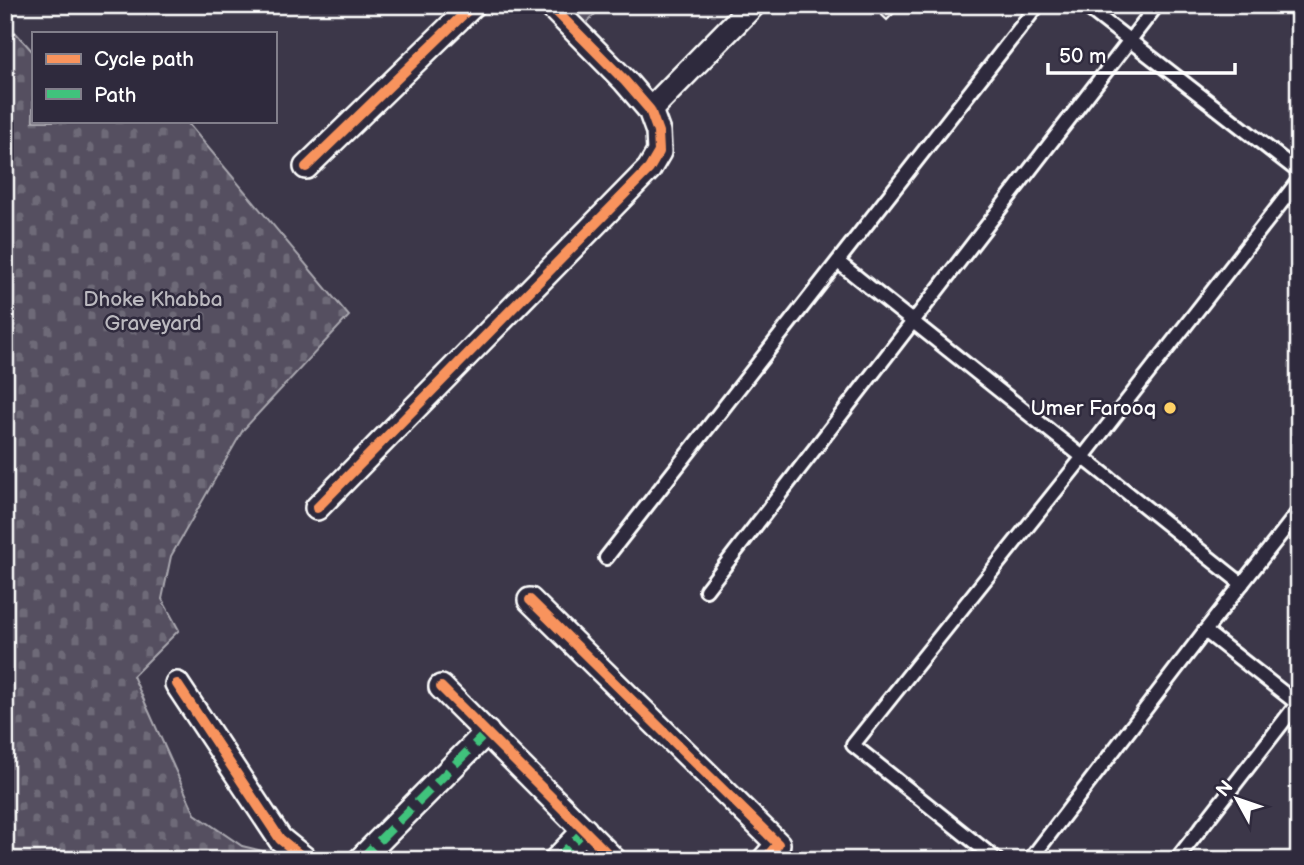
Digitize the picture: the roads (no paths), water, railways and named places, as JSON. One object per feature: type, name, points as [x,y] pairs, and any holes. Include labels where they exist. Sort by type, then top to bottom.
[{"type":"street","points":[[306,167],[472,5]]},
{"type":"street","points":[[317,508],[649,169],[659,152],[658,132],[650,110],[550,5]]},
{"type":"street","points":[[650,110],[753,5]]},
{"type":"street","points":[[530,600],[778,844],[764,860]]},
{"type":"street","points":[[177,684],[280,839],[306,860]]},
{"type":"street","points":[[441,687],[614,860]]},
{"type":"street","points":[[360,860],[487,732]]},
{"type":"street","points":[[556,860],[585,830]]},
{"type":"lane","points":[[606,558],[1038,5]]},
{"type":"lane","points":[[1084,5],[1299,172]]},
{"type":"lane","points":[[706,590],[1157,5]]},
{"type":"lane","points":[[997,860],[853,745],[1299,180]]},
{"type":"lane","points":[[838,262],[1242,584]]},
{"type":"lane","points":[[1030,860],[1299,511]]},
{"type":"lane","points":[[1176,860],[1298,704],[1205,631]]},
{"type":"place","name":"Umer Farooq","points":[[1170,408]]},
{"type":"park label","name":"Dhoke Khabba Graveyard","points":[[153,311]]}]
